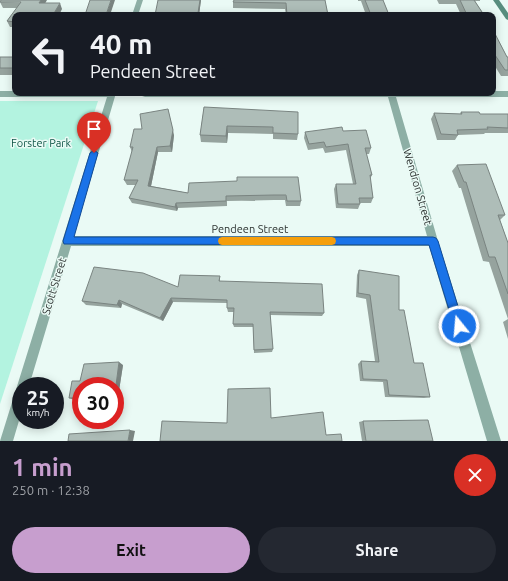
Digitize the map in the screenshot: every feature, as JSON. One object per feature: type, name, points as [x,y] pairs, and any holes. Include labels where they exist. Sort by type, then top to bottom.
[{"type":"street","points":[[136,12],[140,0]]},
{"type":"street","points":[[496,0],[508,18]]},
{"type":"street","points":[[0,94],[12,94]]},
{"type":"street","points":[[496,94],[508,94]]},
{"type":"street","name":"Scott Street","points":[[26,377],[111,96]]},
{"type":"street","name":"Wendron Street","points":[[392,96],[433,241],[494,441]]},
{"type":"street","name":"Pendeen Street","points":[[68,241],[433,241]]},
{"type":"street","points":[[6,441],[12,421]]},
{"type":"green space","name":"Forster Park","points":[[0,101],[98,101],[0,404]]},
{"type":"building","points":[[1,0],[41,0],[39,3],[60,3],[55,12],[14,12],[21,2],[0,2]]},
{"type":"building","points":[[90,0],[111,0],[107,12],[86,12]]},
{"type":"building","points":[[158,0],[200,0],[198,12],[156,12]]},
{"type":"building","points":[[234,0],[325,0],[327,12],[287,12],[286,3],[233,2]]},
{"type":"building","points":[[365,0],[383,0],[388,12],[370,12]]},
{"type":"building","points":[[460,0],[474,0],[482,12],[466,12]]},
{"type":"building","points":[[12,14],[12,22],[7,21]]},
{"type":"building","points":[[496,36],[508,57],[508,70],[505,70],[496,56]]},
{"type":"building","points":[[0,57],[12,57],[12,68],[0,68]]},
{"type":"building","points":[[204,107],[298,112],[298,134],[273,133],[273,127],[227,126],[226,136],[200,135]]},
{"type":"building","points":[[168,109],[173,130],[170,146],[157,147],[148,186],[188,193],[189,183],[237,181],[237,177],[298,177],[301,201],[287,201],[286,195],[226,196],[226,201],[176,203],[175,207],[129,198],[138,180],[124,180],[133,147],[130,147],[134,129],[142,129],[140,114]]},
{"type":"building","points":[[461,112],[508,114],[508,128],[487,127],[488,129],[457,130],[458,135],[441,134],[434,113],[462,114]]},
{"type":"building","points":[[342,127],[343,131],[366,130],[371,148],[365,148],[372,175],[370,175],[373,198],[359,198],[360,204],[338,204],[336,184],[356,184],[348,144],[326,147],[324,142],[309,144],[305,132]]},
{"type":"building","points":[[486,164],[505,215],[498,215],[508,243],[508,294],[495,257],[489,257],[466,182],[464,182],[457,165]]},
{"type":"building","points":[[94,267],[143,273],[178,287],[180,275],[220,276],[219,281],[322,284],[324,313],[270,312],[273,349],[254,350],[253,324],[233,324],[234,308],[227,308],[227,300],[171,298],[160,318],[119,300],[117,305],[82,301]]},
{"type":"building","points":[[359,270],[399,276],[399,310],[404,310],[414,363],[423,363],[430,397],[389,395],[387,380],[363,379],[361,361],[379,362],[370,295],[358,293]]},
{"type":"building","points":[[119,362],[117,377],[81,377],[84,364]]},
{"type":"building","points":[[72,381],[72,398],[69,398]]},
{"type":"building","points":[[270,388],[271,418],[323,412],[326,435],[341,434],[342,441],[160,441],[162,421],[227,423],[228,389]]},
{"type":"building","points":[[428,420],[433,441],[366,441],[363,421]]},
{"type":"building","points":[[130,430],[128,441],[68,441],[69,434]]},
{"type":"slow traffic","points":[[222,241],[332,241]]},
{"type":"route","points":[[94,153],[68,241],[433,241],[459,326]]}]
